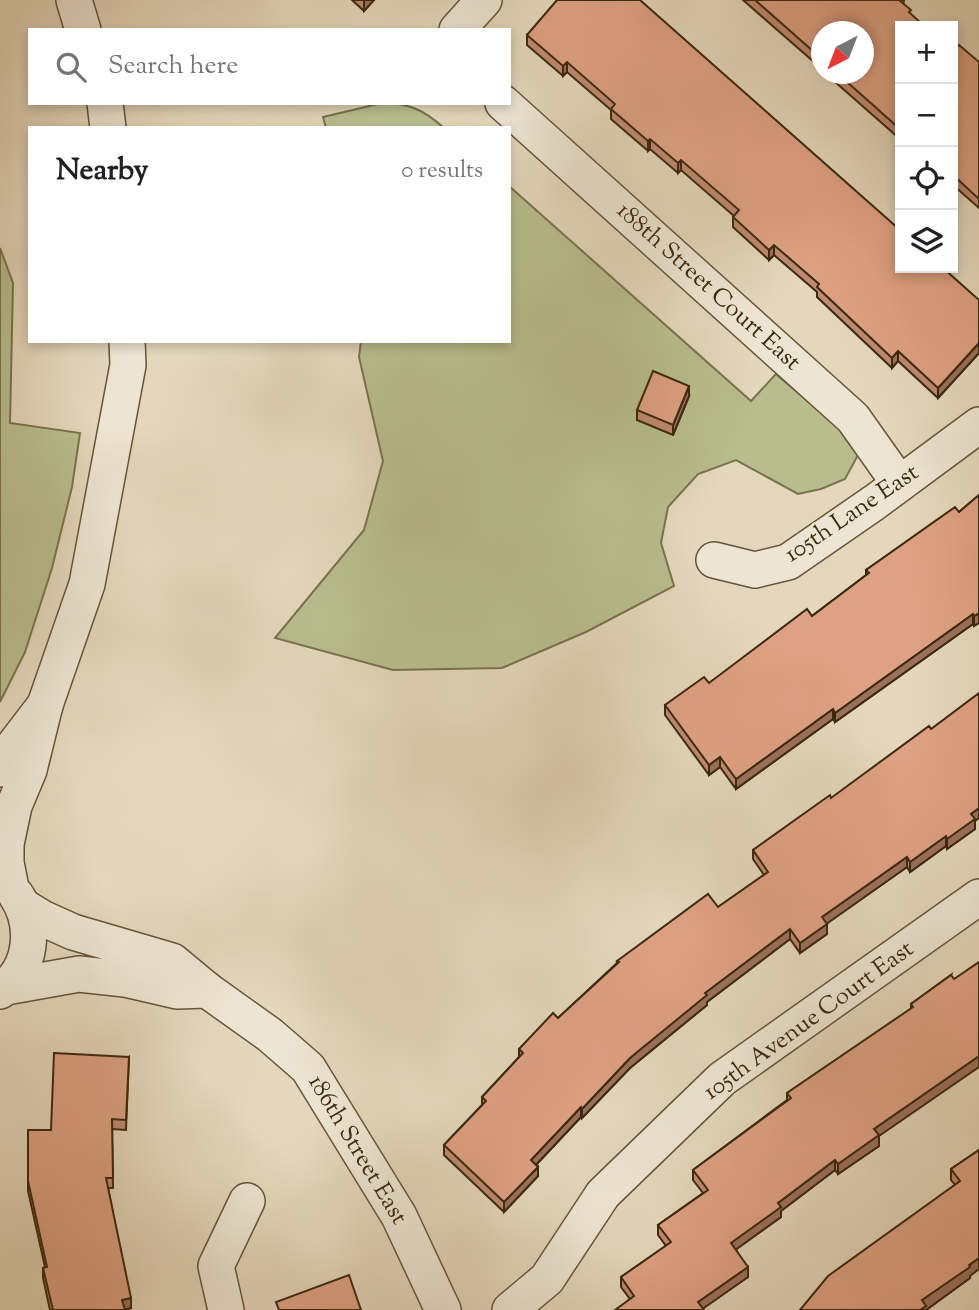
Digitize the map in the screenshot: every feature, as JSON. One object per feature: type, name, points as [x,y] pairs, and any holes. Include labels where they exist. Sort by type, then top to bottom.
[{"type":"street","points":[[74,0],[82,28]]},
{"type":"street","points":[[459,28],[484,0]]},
{"type":"street","points":[[105,105],[108,126]]},
{"type":"street","name":"188th Street Court East","points":[[505,105],[853,418],[899,483]]},
{"type":"street","points":[[3,989],[20,970],[28,950],[29,928],[11,892],[6,863],[9,831],[14,806],[29,771],[46,705],[87,584],[128,365],[127,343]]},
{"type":"street","name":"105th Lane East","points":[[714,560],[755,570],[788,562],[979,425]]},
{"type":"street","points":[[0,769],[6,756],[46,705]]},
{"type":"street","name":"186th Street East","points":[[11,892],[73,932],[172,961],[270,1035],[308,1068],[399,1216],[443,1310]]},
{"type":"street","name":"105th Avenue Court East","points":[[510,1310],[547,1279],[603,1194],[722,1079],[979,897]]},
{"type":"street","points":[[3,989],[79,974],[125,979],[177,991],[207,990]]},
{"type":"street","points":[[226,1310],[216,1266],[247,1201]]},
{"type":"green space","points":[[374,105],[403,105],[430,116],[442,126],[325,126],[323,117]]},
{"type":"green space","points":[[511,188],[751,401],[776,374],[852,439],[858,455],[845,479],[821,489],[798,494],[736,460],[698,474],[668,507],[661,543],[674,586],[586,632],[502,668],[393,670],[275,638],[364,530],[383,461],[359,357],[361,343],[511,343]]},
{"type":"green space","points":[[0,248],[13,283],[10,423],[80,433],[72,487],[52,568],[25,652],[0,702]]},
{"type":"building","points":[[557,0],[640,0],[895,226],[895,273],[949,273],[979,300],[979,343],[938,388],[898,351],[892,358],[817,287],[819,284],[774,245],[769,250],[733,217],[739,210],[681,160],[678,163],[650,139],[648,141],[611,109],[615,104],[567,62],[563,66],[527,35]]},
{"type":"building","points":[[755,0],[899,0],[911,10],[909,12],[919,21],[895,21],[895,125],[849,84],[874,84],[874,21],[811,21],[811,49]]},
{"type":"building","points":[[958,46],[979,62],[979,199],[958,180]]},
{"type":"building","points":[[653,371],[689,386],[673,425],[637,410]]},
{"type":"building","points":[[979,495],[979,613],[974,616],[973,614],[835,713],[833,709],[736,779],[720,757],[709,765],[665,705],[704,677],[709,683],[807,609],[812,616],[869,573],[866,570],[955,507],[959,512]]},
{"type":"building","points":[[979,693],[979,808],[971,814],[975,819],[910,862],[907,857],[822,917],[827,924],[800,943],[790,929],[705,993],[707,995],[630,1058],[582,1109],[581,1107],[531,1160],[538,1167],[504,1202],[444,1145],[486,1101],[482,1097],[523,1053],[519,1049],[553,1013],[558,1018],[619,962],[617,961],[708,894],[718,907],[768,872],[753,850],[830,795],[831,798],[929,726],[931,729]]},
{"type":"building","points":[[979,962],[979,1056],[874,1129],[879,1135],[838,1164],[835,1160],[778,1203],[781,1207],[731,1243],[748,1267],[698,1302],[704,1310],[615,1310],[634,1296],[621,1277],[671,1242],[658,1225],[708,1190],[693,1170],[791,1098],[787,1093],[913,1007],[911,1004],[951,975],[954,979]]},
{"type":"building","points":[[54,1053],[129,1057],[126,1120],[112,1119],[113,1178],[106,1178],[131,1298],[122,1300],[125,1310],[53,1310],[43,1268],[47,1267],[28,1181],[28,1130],[51,1130]]},
{"type":"building","points":[[979,1150],[979,1258],[969,1265],[970,1267],[922,1300],[926,1306],[920,1310],[800,1310],[828,1276],[960,1181],[951,1169]]},
{"type":"building","points":[[349,1275],[361,1310],[279,1310],[276,1302]]}]
